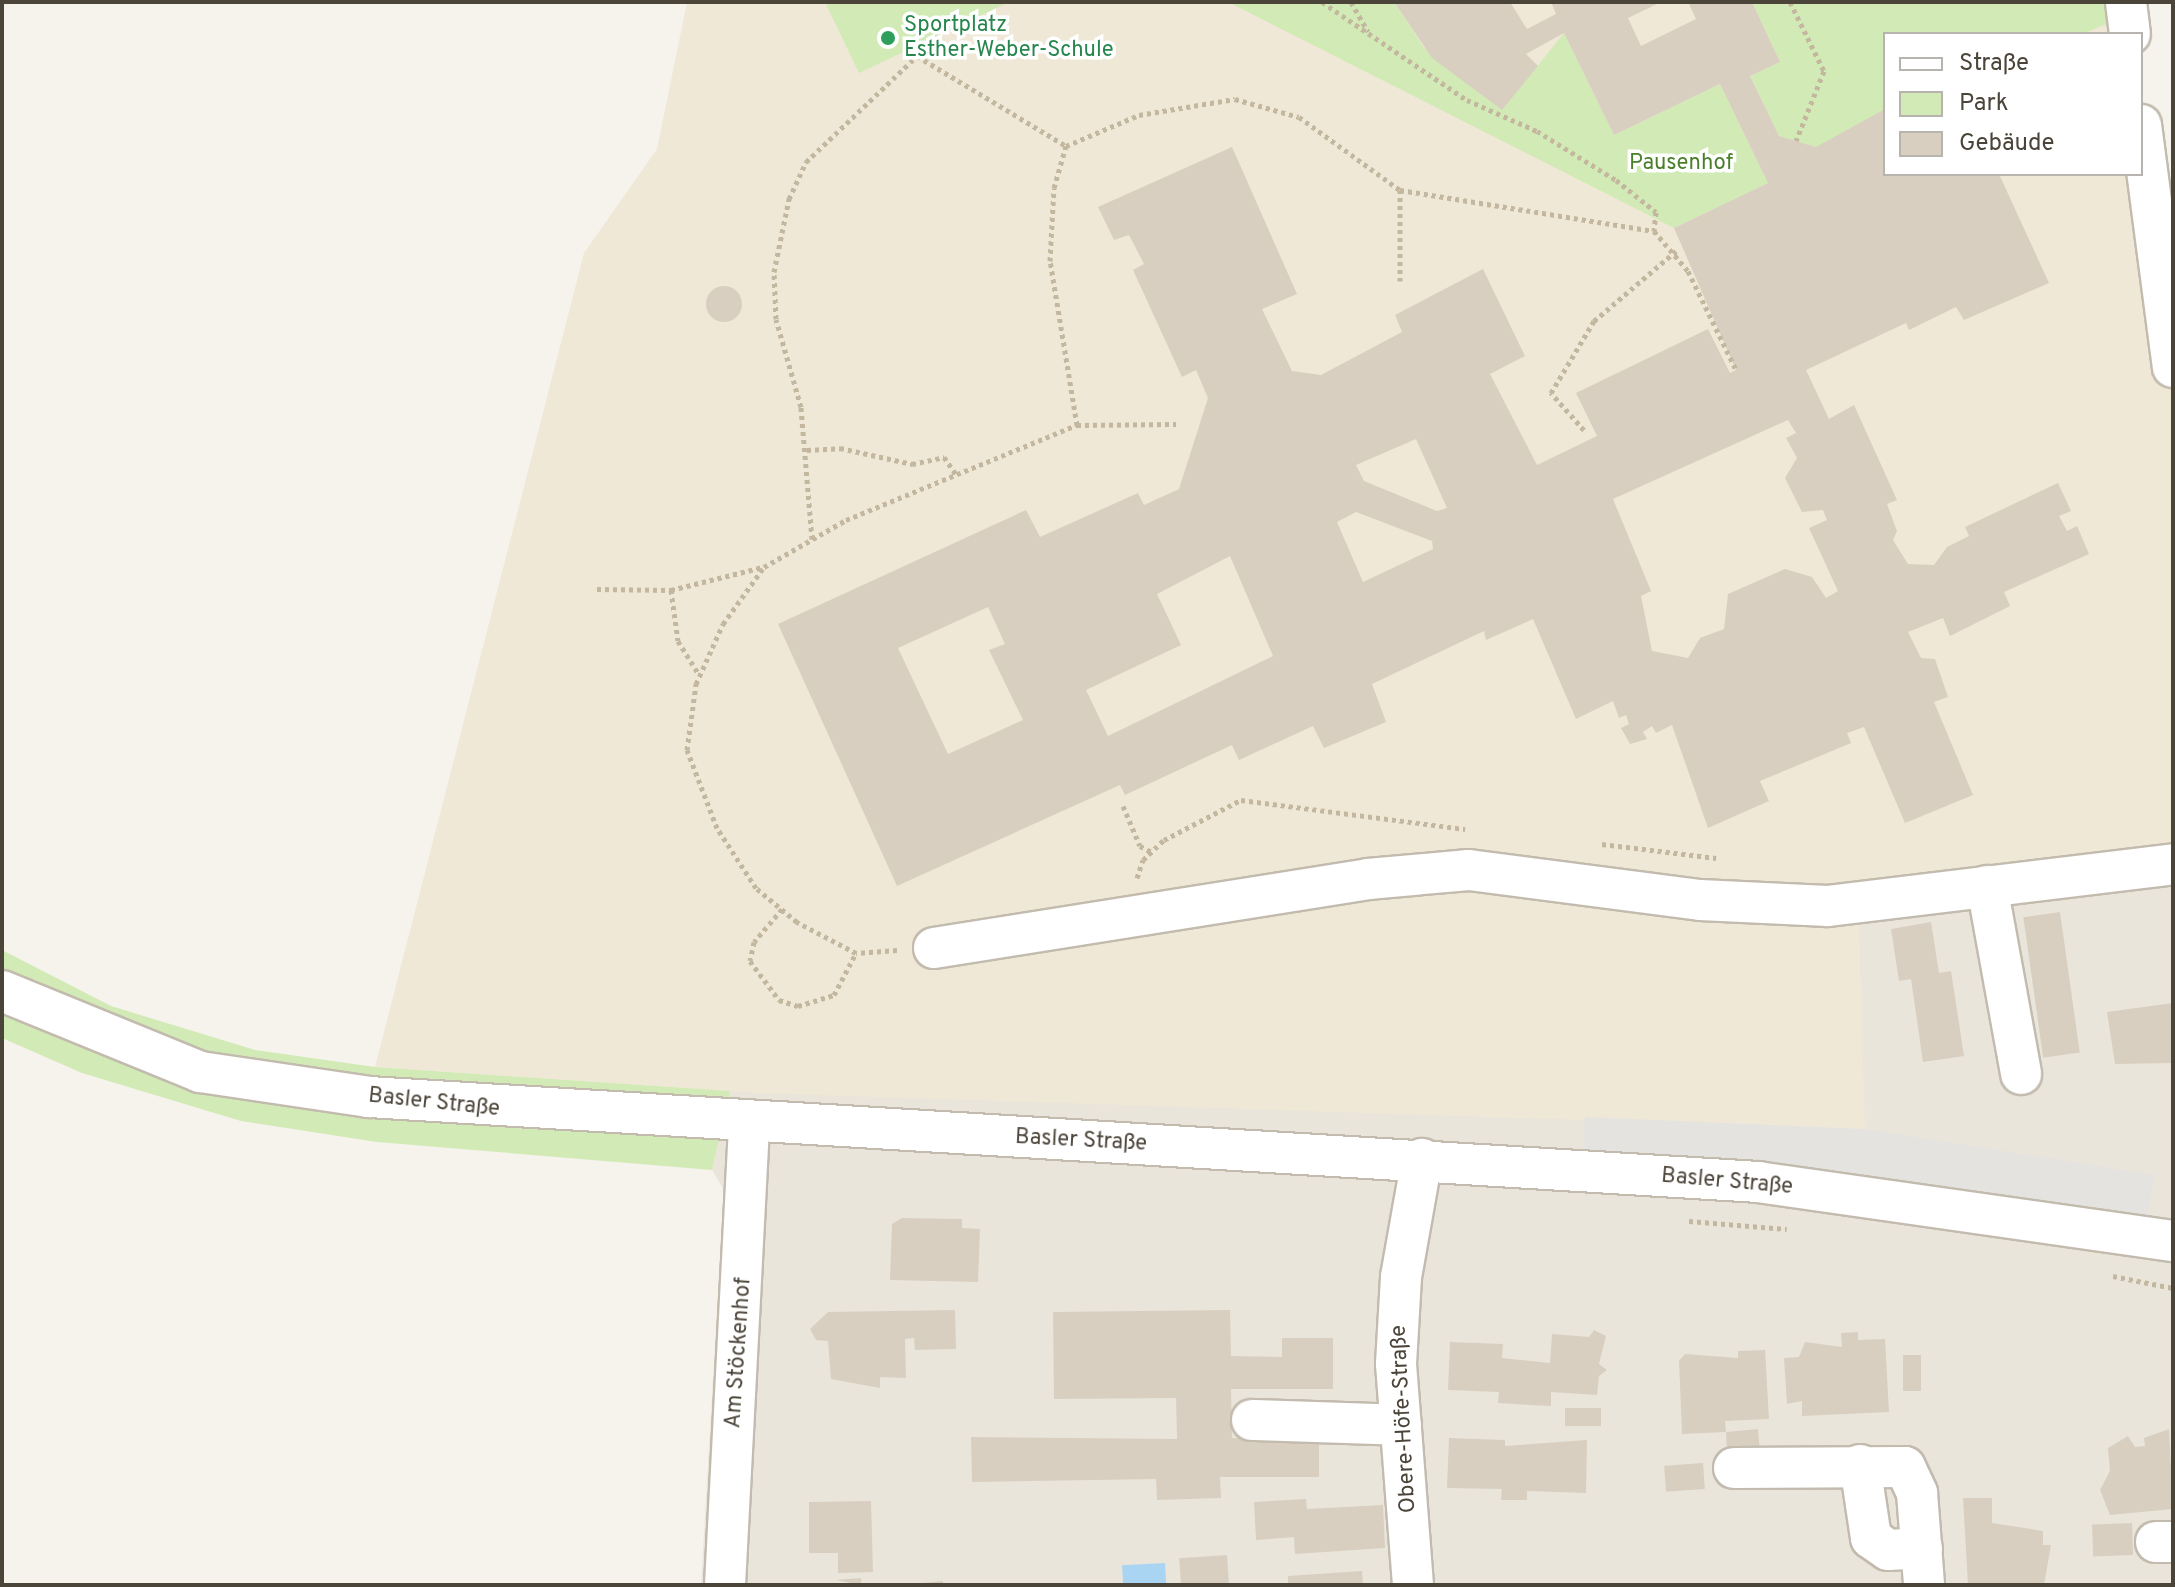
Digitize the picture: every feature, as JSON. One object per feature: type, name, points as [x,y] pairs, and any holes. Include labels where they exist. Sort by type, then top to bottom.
[{"type":"street","points":[[2126,2],[2130,32]]},
{"type":"street","points":[[2143,140],[2173,367]]},
{"type":"street","points":[[934,948],[1140,915],[1469,870],[1700,900],[1828,906],[2173,864]]},
{"type":"street","points":[[1987,886],[2021,1074]]},
{"type":"street","name":"Basler Straße","points":[[2,991],[200,1072],[482,1109],[1422,1159],[1758,1182],[2173,1241]]},
{"type":"street","name":"Am Stöckenhof","points":[[725,1585],[749,1121]]},
{"type":"street","name":"Obere-Höfe-Straße","points":[[1413,1585],[1401,1425],[1401,1277],[1422,1159]]},
{"type":"street","points":[[1252,1420],[1401,1425]]},
{"type":"street","points":[[1734,1468],[1895,1464],[1913,1476],[1923,1567]]},
{"type":"street","points":[[1860,1465],[1871,1538],[1923,1567]]},
{"type":"path","points":[[1322,2],[1467,100],[1537,131],[1616,180],[1656,212],[1654,231]]},
{"type":"path","points":[[1351,2],[1369,32]]},
{"type":"path","points":[[1790,2],[1824,71],[1796,141]]},
{"type":"path","points":[[812,540],[807,450],[776,319],[774,272],[789,199],[814,153],[917,56],[1066,146]]},
{"type":"path","points":[[1066,146],[1139,115],[1235,99],[1299,117],[1400,190],[1654,231],[1676,251],[1736,370]]},
{"type":"path","points":[[1066,146],[1054,188],[1050,261],[1077,425]]},
{"type":"path","points":[[1400,190],[1400,281]]},
{"type":"path","points":[[1584,430],[1551,393],[1594,321],[1676,251]]},
{"type":"path","points":[[597,589],[671,590],[764,567],[812,540],[956,474],[1077,425],[1176,424]]},
{"type":"path","points":[[807,450],[840,448],[912,464],[944,457],[956,474]]},
{"type":"path","points":[[764,567],[723,624],[699,675],[687,750],[717,828],[756,888],[782,909],[856,953],[934,948]]},
{"type":"path","points":[[671,590],[678,641],[699,675]]},
{"type":"path","points":[[1140,915],[1137,877],[1152,852],[1187,824],[1241,800],[1477,830]]},
{"type":"path","points":[[1123,806],[1140,846],[1152,852]]},
{"type":"path","points":[[1592,843],[1727,859]]},
{"type":"path","points":[[782,909],[754,942],[750,961],[779,1000],[798,1006],[834,995],[856,953]]},
{"type":"path","points":[[1671,1219],[1806,1231]]},
{"type":"path","points":[[2102,1273],[2173,1288]]},
{"type":"shaded area","points":[[687,2],[2126,2],[2130,32],[1883,32],[1883,176],[2141,176],[2173,367],[2173,864],[1858,902],[1865,1129],[757,1093],[375,1067],[584,253],[657,149]]},
{"type":"shaded area","points":[[2173,864],[2173,1585],[701,1585],[724,1190],[712,1170],[730,1091],[1864,1129],[1858,902]]},
{"type":"shaded area","points":[[1585,1117],[1865,1129],[2155,1175],[2143,1235],[1581,1172]]},
{"type":"green space","name":"Sportplatz Esther-Weber-Schule","points":[[825,2],[1009,2],[859,73]]},
{"type":"green space","name":"Pausenhof","points":[[1228,2],[1394,2],[1424,48],[1502,110],[1564,33],[1614,135],[1720,84],[1768,183],[1674,228]]},
{"type":"green space","points":[[1752,2],[2125,2],[2127,15],[2088,32],[1883,32],[1883,119],[1816,147],[1779,136],[1750,76],[1780,62]]},
{"type":"green space","points":[[2,950],[111,1006],[255,1050],[375,1067],[730,1091],[712,1170],[377,1142],[241,1121],[82,1073],[2,1038]]},
{"type":"water","points":[[1165,1563],[1166,1583],[1123,1585],[1122,1565]]},
{"type":"building","points":[[1394,2],[1510,2],[1527,29],[1556,14],[1551,2],[1661,2],[1628,18],[1641,46],[1696,19],[1688,2],[1752,2],[1780,62],[1750,76],[1779,136],[1816,147],[1883,110],[1883,176],[2000,176],[2049,283],[1964,320],[1956,307],[1909,330],[1906,323],[1806,370],[1829,419],[1854,405],[1897,500],[1887,504],[1897,531],[1893,540],[1908,564],[1934,565],[1947,547],[1969,536],[1965,527],[2058,483],[2071,511],[2059,516],[2067,531],[2077,526],[2089,554],[2004,592],[2010,606],[1950,636],[1943,618],[1908,632],[1921,658],[1935,659],[1948,697],[1934,702],[1973,795],[1905,823],[1864,727],[1847,733],[1851,743],[1760,781],[1769,801],[1708,828],[1672,725],[1656,733],[1652,726],[1643,732],[1647,739],[1630,744],[1621,728],[1629,724],[1626,715],[1619,718],[1613,701],[1576,719],[1533,619],[1486,640],[1484,631],[1372,684],[1386,722],[1324,748],[1313,726],[1239,760],[1232,745],[1125,795],[1120,785],[897,886],[778,624],[1026,510],[1040,537],[1138,493],[1144,505],[1179,489],[1208,398],[1196,370],[1182,377],[1133,270],[1144,264],[1129,235],[1114,240],[1098,207],[1232,147],[1297,294],[1262,309],[1292,371],[1321,375],[1402,332],[1395,315],[1483,269],[1525,356],[1490,374],[1537,465],[1597,436],[1576,393],[1708,329],[1730,373],[1736,370],[1674,228],[1768,183],[1720,84],[1614,135],[1564,33],[1526,54],[1538,66],[1502,110],[1432,58]],"holes":[[[1788,420],[1796,433],[1786,438],[1797,458],[1785,478],[1802,512],[1823,510],[1827,520],[1809,528],[1838,591],[1826,598],[1812,577],[1785,569],[1728,594],[1724,629],[1700,638],[1688,658],[1652,651],[1641,596],[1651,591],[1613,499]],[[1416,439],[1447,508],[1437,511],[1364,481],[1356,465]],[[1356,512],[1432,541],[1433,549],[1363,582],[1337,522]],[[1230,556],[1273,656],[1108,736],[1086,690],[1181,645],[1157,594]],[[988,607],[1005,644],[989,650],[1023,720],[948,754],[898,648]]]},
{"type":"building","points":[[724,286],[737,291],[742,304],[737,317],[724,322],[711,317],[706,304],[711,291]]},
{"type":"building","points":[[2060,912],[2080,1053],[2043,1058],[2023,917]]},
{"type":"building","points":[[1931,922],[1939,973],[1951,971],[1964,1056],[1923,1062],[1911,979],[1899,981],[1891,929]]},
{"type":"building","points":[[2173,1003],[2171,1063],[2115,1064],[2107,1012]]},
{"type":"building","points":[[902,1218],[962,1219],[962,1228],[980,1229],[978,1282],[890,1280],[892,1224]]},
{"type":"building","points":[[955,1310],[956,1349],[915,1350],[914,1338],[905,1339],[906,1378],[880,1377],[880,1388],[831,1379],[828,1341],[816,1340],[810,1329],[828,1312]]},
{"type":"building","points":[[1230,1310],[1231,1356],[1282,1357],[1282,1338],[1333,1338],[1333,1389],[1231,1389],[1232,1438],[1319,1438],[1319,1477],[1220,1477],[1221,1498],[1157,1500],[1156,1479],[972,1482],[971,1437],[1177,1439],[1176,1398],[1054,1399],[1053,1312]]},
{"type":"building","points":[[1594,1330],[1606,1336],[1599,1364],[1607,1370],[1599,1376],[1597,1395],[1551,1392],[1551,1406],[1498,1403],[1499,1392],[1448,1390],[1450,1342],[1503,1344],[1502,1358],[1550,1363],[1552,1334],[1589,1337]]},
{"type":"building","points":[[1858,1332],[1858,1340],[1885,1339],[1889,1412],[1802,1416],[1802,1401],[1787,1404],[1784,1358],[1799,1357],[1805,1342],[1842,1347],[1841,1333]]},
{"type":"building","points":[[1765,1350],[1769,1419],[1725,1421],[1726,1432],[1682,1434],[1679,1361],[1685,1354],[1738,1358],[1738,1351]]},
{"type":"building","points":[[1903,1355],[1921,1355],[1921,1391],[1903,1391]]},
{"type":"building","points":[[1565,1408],[1601,1408],[1601,1426],[1565,1426]]},
{"type":"building","points":[[1758,1429],[1760,1452],[1727,1452],[1726,1432]]},
{"type":"building","points":[[2169,1429],[2173,1509],[2110,1515],[2100,1490],[2110,1471],[2108,1448],[2128,1436],[2135,1447],[2145,1446],[2144,1438]]},
{"type":"building","points":[[1449,1438],[1505,1440],[1505,1446],[1587,1440],[1586,1493],[1527,1491],[1527,1500],[1501,1500],[1502,1489],[1447,1488]]},
{"type":"building","points":[[1703,1463],[1705,1489],[1666,1492],[1664,1466]]},
{"type":"building","points":[[1963,1498],[1992,1498],[1992,1523],[2043,1531],[2043,1545],[2051,1545],[2044,1585],[1968,1585]]},
{"type":"building","points":[[1306,1499],[1307,1509],[1383,1505],[1385,1548],[1295,1554],[1294,1537],[1256,1540],[1254,1502]]},
{"type":"building","points":[[871,1501],[873,1572],[838,1573],[838,1553],[809,1553],[809,1502]]},
{"type":"building","points":[[2132,1523],[2133,1555],[2093,1556],[2092,1524]]},
{"type":"building","points":[[1227,1555],[1229,1585],[1181,1585],[1179,1558]]},
{"type":"building","points":[[1362,1571],[1363,1585],[1288,1585],[1288,1576]]},
{"type":"building","points":[[861,1578],[861,1585],[836,1580]]},
{"type":"building","points":[[943,1581],[943,1585],[922,1585],[922,1583]]},
{"type":"place","name":"Sportplatz Esther-Weber-Schule","points":[[888,38]]}]
